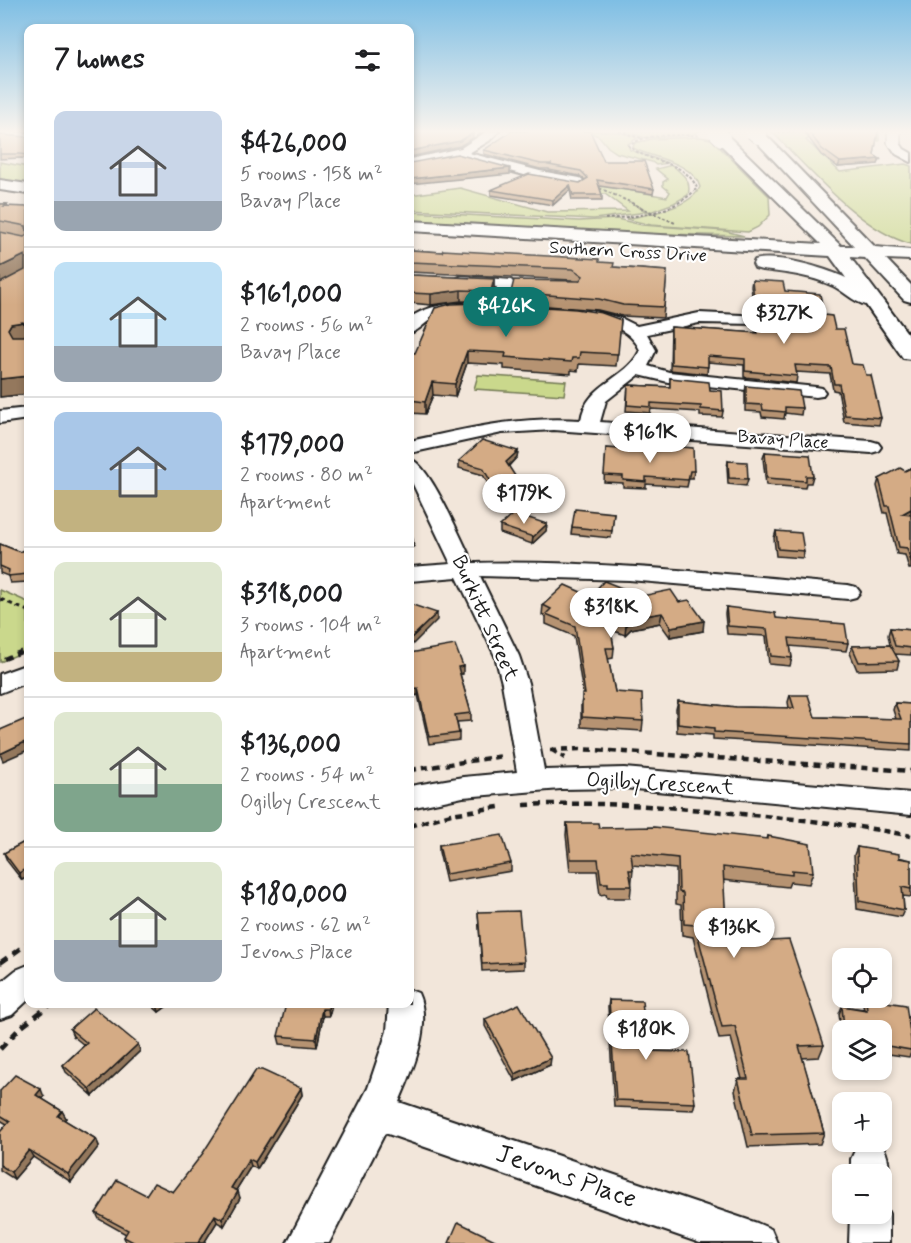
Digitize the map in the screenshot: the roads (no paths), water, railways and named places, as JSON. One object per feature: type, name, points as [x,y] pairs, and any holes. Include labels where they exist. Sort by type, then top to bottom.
[{"type":"main road","points":[[774,189],[841,257],[911,353]]},
{"type":"main road","points":[[810,189],[911,296]]},
{"type":"main road","points":[[0,196],[24,199]]},
{"type":"main road","points":[[824,204],[879,240],[911,250]]},
{"type":"main road","points":[[680,234],[766,241],[788,237],[799,230],[799,212]]},
{"type":"main road","name":"Southern Cross Drive","points":[[414,226],[528,240],[712,256],[841,257]]},
{"type":"main road","name":"Southern Cross Drive","points":[[414,239],[528,240],[680,234],[841,257]]},
{"type":"main road","points":[[841,257],[877,259],[911,255]]},
{"type":"main road","points":[[712,256],[795,269],[836,279],[855,290],[894,329]]},
{"type":"main road","points":[[877,259],[911,267]]},
{"type":"street","points":[[414,319],[439,310],[455,308],[505,310],[512,284],[447,280]]},
{"type":"street","points":[[579,314],[607,319],[636,331],[699,318],[757,319]]},
{"type":"street","points":[[590,426],[593,408],[601,395],[644,360],[648,350],[636,331]]},
{"type":"street","points":[[635,368],[668,377],[816,392]]},
{"type":"street","points":[[0,417],[24,414]]},
{"type":"street","name":"Bavay Place","points":[[414,446],[502,428],[545,424],[871,447]]},
{"type":"street","name":"Burkitt Street","points":[[414,470],[420,478],[507,656],[515,683],[532,781]]},
{"type":"street","points":[[414,574],[453,569],[591,570],[848,592]]},
{"type":"street","points":[[0,684],[24,674]]},
{"type":"street","name":"Ogilby Crescent","points":[[414,796],[463,787],[532,781],[624,778],[911,804]]},
{"type":"street","points":[[0,1004],[24,983]]},
{"type":"street","points":[[307,1243],[376,1112],[397,1061],[405,1008]]},
{"type":"street","name":"Jevons Place","points":[[376,1112],[757,1243]]},
{"type":"street","points":[[869,1224],[869,1243]]}]
